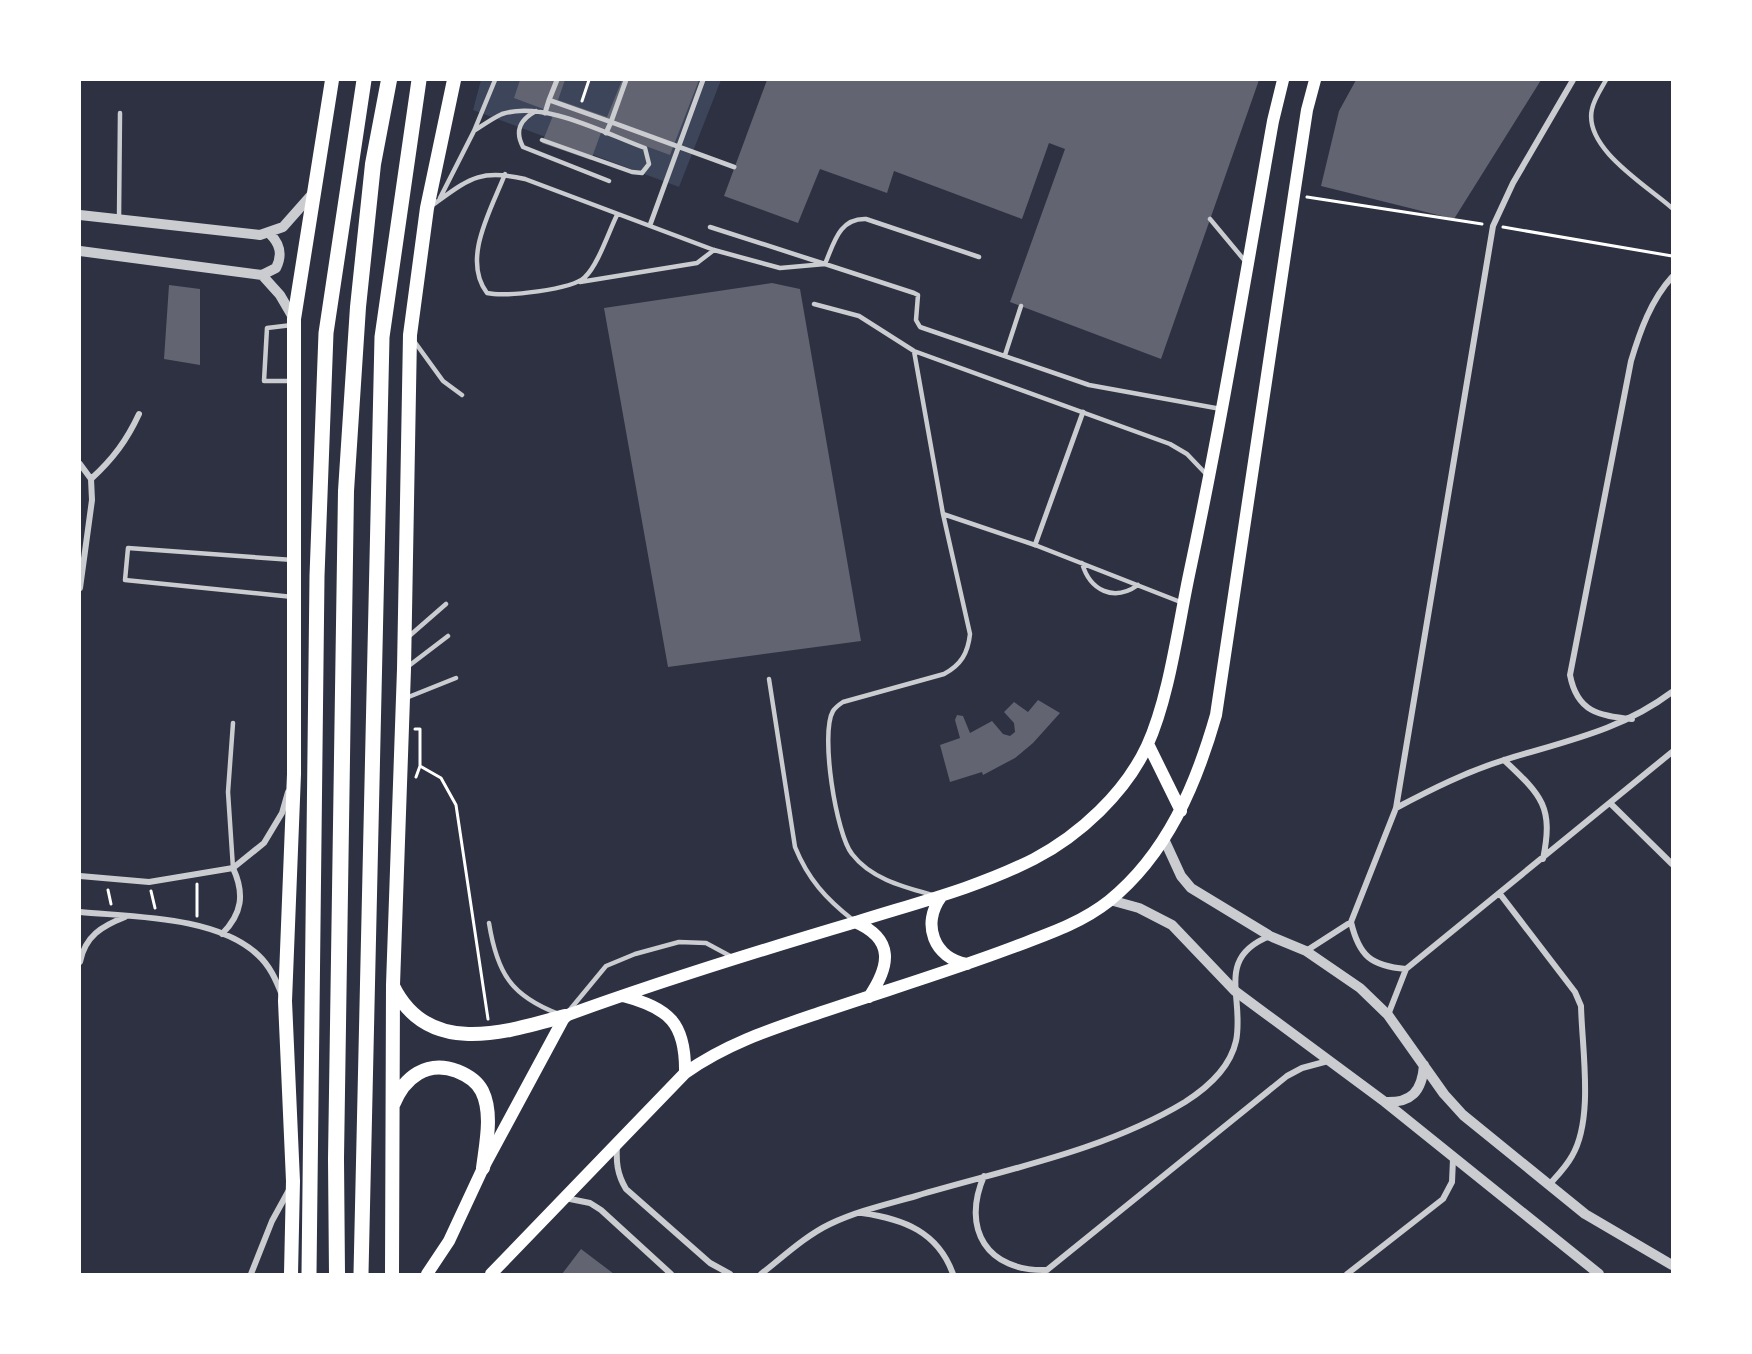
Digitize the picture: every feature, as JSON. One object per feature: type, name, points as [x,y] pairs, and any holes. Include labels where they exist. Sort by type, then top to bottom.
[{"type":"highway","points":[[309,1275],[317,576],[327,333],[364,80]]},
{"type":"highway","points":[[337,1275],[336,1159],[346,491],[359,295],[374,164],[389,80]]},
{"type":"highway","points":[[361,1275],[382,337],[419,80]]},
{"type":"main road","points":[[291,1275],[293,1181],[285,1001],[294,774],[296,560],[294,322],[332,80]]},
{"type":"main road","points":[[392,1275],[393,985],[405,639],[410,335],[454,80]]},
{"type":"main road","points":[[393,985],[404,1004],[428,1024],[455,1033],[490,1034],[565,1016],[736,959],[941,897],[1036,858],[1071,835],[1118,791],[1148,744],[1162,699],[1209,478],[1273,121],[1283,80]]},
{"type":"main road","points":[[491,1275],[685,1073],[722,1049],[751,1036],[968,964],[1071,925],[1110,900],[1139,872],[1164,839],[1180,812],[1203,759],[1216,715],[1307,110],[1315,80]]},
{"type":"main road","points":[[1148,744],[1180,812]]},
{"type":"main road","points":[[941,897],[933,911],[931,921],[934,940],[944,955],[968,964]]},
{"type":"main road","points":[[855,922],[872,931],[884,949],[885,969],[869,997]]},
{"type":"main road","points":[[622,996],[658,1007],[669,1016],[682,1037],[685,1073]]},
{"type":"main road","points":[[427,1275],[449,1240],[483,1168],[565,1016]]},
{"type":"main road","points":[[391,1113],[400,1089],[415,1074],[429,1068],[448,1068],[468,1075],[482,1090],[486,1108],[488,1128],[483,1168]]},
{"type":"street","points":[[545,113],[557,80]]},
{"type":"street","points":[[606,133],[626,80]]},
{"type":"street","points":[[650,225],[703,80]]},
{"type":"street","points":[[1306,951],[1350,922],[1396,808],[1493,226],[1513,183],[1573,80]]},
{"type":"street","points":[[549,100],[734,167]]},
{"type":"street","points":[[80,215],[270,234],[292,219],[314,192]]},
{"type":"street","points":[[80,251],[262,275],[276,268],[280,256],[278,244],[270,234]]},
{"type":"street","points":[[262,275],[280,295],[294,322]]},
{"type":"street","points":[[1632,719],[1606,716],[1589,709],[1573,689],[1571,665],[1631,361],[1645,320],[1672,276]]},
{"type":"street","points":[[1035,545],[1083,412]]},
{"type":"street","points":[[92,479],[128,438],[139,414]]},
{"type":"street","points":[[80,464],[92,479],[93,500],[80,588]]},
{"type":"street","points":[[1396,808],[1452,778],[1504,760],[1577,741],[1632,719],[1672,692]]},
{"type":"street","points":[[1388,1015],[1406,969],[1543,860],[1672,752]]},
{"type":"street","points":[[1504,760],[1544,805],[1548,828],[1543,860]]},
{"type":"street","points":[[80,876],[149,882],[232,868],[264,843],[282,813],[294,774]]},
{"type":"street","points":[[1610,803],[1672,864]]},
{"type":"street","points":[[1164,839],[1181,876],[1191,888],[1270,936],[1306,951],[1360,988],[1388,1015],[1463,1115],[1585,1214],[1672,1265]]},
{"type":"street","points":[[222,934],[234,922],[241,901],[238,879],[232,868]]},
{"type":"street","points":[[1500,894],[1575,992],[1581,1006],[1584,1109],[1582,1134],[1573,1155],[1549,1185]]},
{"type":"street","points":[[1110,900],[1139,908],[1172,925],[1235,991],[1385,1102],[1599,1275]]},
{"type":"street","points":[[80,912],[157,919],[222,934],[258,954],[270,969],[285,1001]]},
{"type":"street","points":[[80,962],[91,936],[106,925],[125,917]]},
{"type":"street","points":[[1350,922],[1355,942],[1368,958],[1386,968],[1406,969]]},
{"type":"street","points":[[761,1275],[815,1232],[859,1213],[1119,1137],[1187,1100],[1218,1075],[1229,1060],[1238,1027],[1236,970],[1241,956],[1250,946],[1270,936]]},
{"type":"street","points":[[984,1176],[976,1194],[975,1209],[975,1224],[980,1239],[994,1254],[1013,1265],[1044,1272],[1287,1076],[1302,1068],[1328,1061]]},
{"type":"street","points":[[1385,1102],[1411,1099],[1420,1085],[1424,1065]]},
{"type":"street","points":[[617,1143],[616,1164],[619,1177],[626,1189],[710,1263],[730,1275]]},
{"type":"street","points":[[1347,1275],[1443,1199],[1452,1182],[1453,1159]]},
{"type":"street","points":[[251,1275],[272,1221],[293,1181]]},
{"type":"street","points":[[564,1198],[590,1203],[601,1210],[671,1275]]},
{"type":"street","points":[[859,1213],[888,1217],[912,1225],[932,1239],[948,1260],[953,1275]]},
{"type":"lane","points":[[433,204],[474,131],[494,80]]},
{"type":"lane","points":[[1606,80],[1592,108],[1591,127],[1600,147],[1672,208]]},
{"type":"lane","points":[[474,131],[501,114],[522,110],[537,111],[645,148],[649,164],[642,173],[632,172],[542,140]]},
{"type":"lane","points":[[537,111],[524,118],[519,127],[518,138],[523,147],[609,181]]},
{"type":"lane","points":[[119,220],[120,113]]},
{"type":"lane","points":[[433,204],[469,178],[505,174],[714,250],[780,268],[825,264]]},
{"type":"lane","points":[[505,174],[478,243],[479,283],[487,293],[499,296],[697,263],[714,250]]},
{"type":"lane","points":[[578,282],[591,269],[616,215]]},
{"type":"lane","points":[[825,264],[842,227],[849,221],[857,219],[979,257]]},
{"type":"lane","points":[[1210,219],[1247,263]]},
{"type":"lane","points":[[710,227],[914,293],[918,295],[916,320],[920,327],[1108,390],[1221,409]]},
{"type":"lane","points":[[814,304],[859,316],[914,351],[1170,444],[1187,454],[1209,478]]},
{"type":"lane","points":[[1005,355],[1021,306]]},
{"type":"lane","points":[[294,322],[267,328],[264,381],[295,381]]},
{"type":"lane","points":[[410,335],[443,381],[462,395]]},
{"type":"lane","points":[[914,351],[943,514],[970,634],[963,658],[956,668],[944,674],[843,702],[833,711],[828,730],[837,810],[843,840],[852,854],[871,870],[898,885],[941,897]]},
{"type":"lane","points":[[943,514],[1035,545],[1183,603]]},
{"type":"lane","points":[[296,560],[128,548],[125,580],[296,597]]},
{"type":"lane","points":[[1082,563],[1086,579],[1095,586],[1117,594],[1128,592],[1138,585]]},
{"type":"lane","points":[[405,639],[446,604]]},
{"type":"lane","points":[[404,669],[448,636]]},
{"type":"lane","points":[[403,699],[456,678]]},
{"type":"lane","points":[[769,680],[795,848],[805,872],[818,890],[855,922]]},
{"type":"lane","points":[[232,723],[228,792],[232,868]]},
{"type":"lane","points":[[489,923],[498,960],[515,988],[533,1004],[565,1016],[606,966],[635,954],[680,942],[706,944],[736,959]]},
{"type":"path","points":[[578,111],[589,80]]},
{"type":"path","points":[[1294,195],[1672,256]]},
{"type":"path","points":[[420,729],[420,766],[441,778],[456,805],[490,1034]]},
{"type":"path","points":[[196,875],[197,927]]},
{"type":"path","points":[[105,879],[113,915]]},
{"type":"path","points":[[149,882],[157,919]]},
{"type":"shaded area","points":[[481,80],[721,80],[679,187],[473,110]]},
{"type":"building","points":[[520,80],[565,80],[558,100],[607,117],[622,80],[699,80],[670,155],[602,130],[591,160],[542,143],[554,113],[514,98]]},
{"type":"building","points":[[767,80],[1259,80],[1161,359],[1010,302],[1065,149],[1049,143],[1022,219],[894,171],[887,193],[820,169],[798,223],[724,196]]},
{"type":"building","points":[[1356,80],[1541,80],[1454,219],[1321,186],[1339,111]]},
{"type":"building","points":[[772,283],[800,289],[861,641],[668,667],[604,308]]},
{"type":"building","points":[[169,285],[200,289],[200,365],[164,359]]},
{"type":"building","points":[[1038,700],[1060,713],[1033,743],[1015,758],[983,775],[982,772],[950,782],[940,745],[960,738],[955,720],[957,715],[963,716],[970,733],[992,721],[1003,734],[1010,736],[1015,732],[1014,723],[1004,712],[1014,702],[1028,712]]},
{"type":"building","points":[[581,1249],[614,1274],[562,1274]]}]
